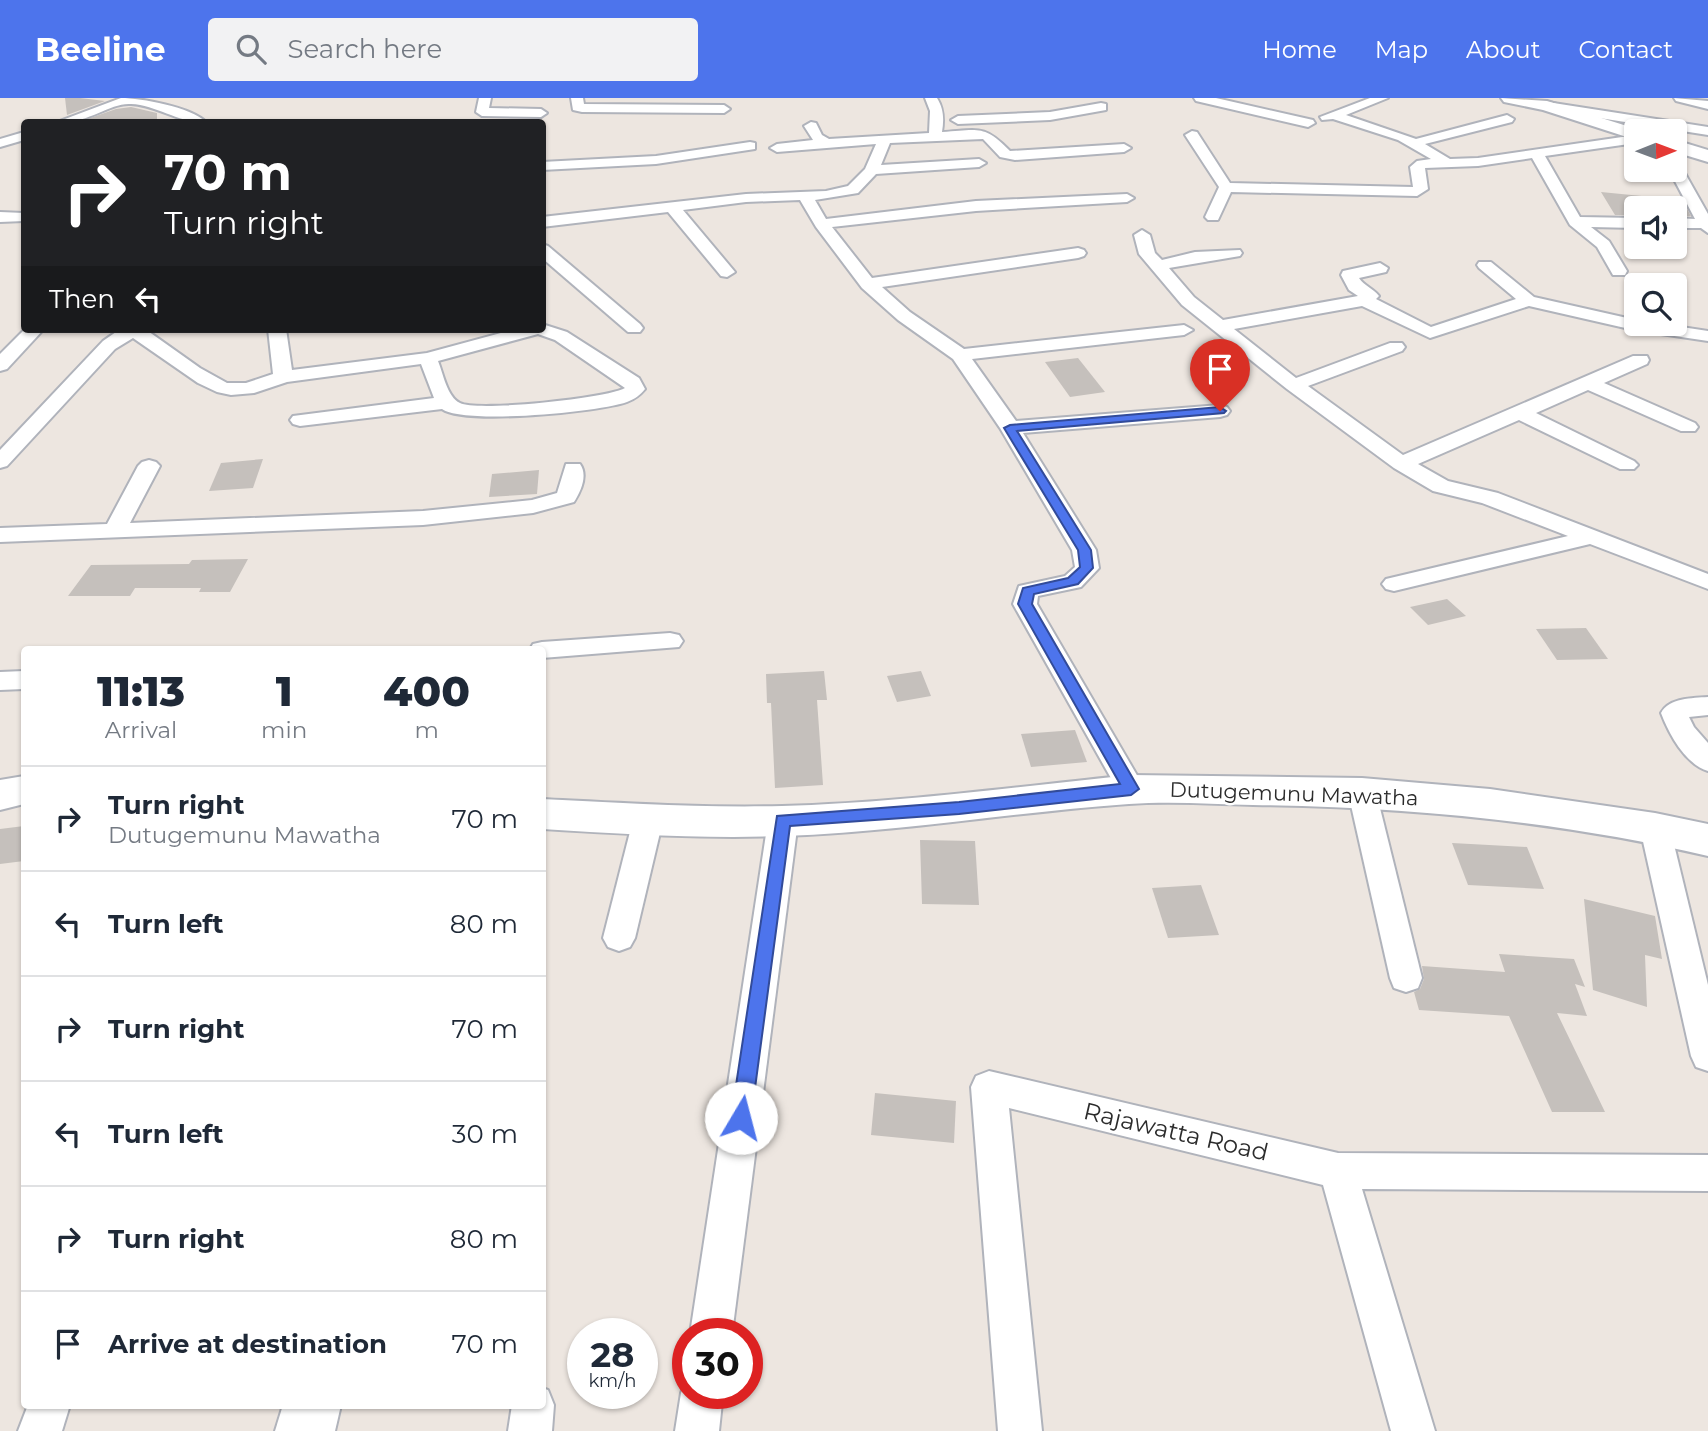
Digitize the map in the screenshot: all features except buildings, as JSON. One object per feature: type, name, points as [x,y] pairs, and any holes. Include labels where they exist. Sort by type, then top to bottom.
[{"type":"street","points":[[485,98],[482,113],[541,113]]},
{"type":"street","points":[[578,98],[578,107],[582,108],[724,109]]},
{"type":"street","points":[[931,98],[935,103],[937,121],[935,136]]},
{"type":"street","points":[[1200,98],[1308,123]]},
{"type":"street","points":[[1282,134],[1382,98]]},
{"type":"street","points":[[1510,98],[1708,131]]},
{"type":"street","points":[[1680,98],[1708,106]]},
{"type":"street","points":[[73,119],[131,99],[194,119]]},
{"type":"street","points":[[1547,106],[1624,132]]},
{"type":"street","points":[[937,121],[1051,116],[1101,107]]},
{"type":"street","points":[[1333,115],[1415,143],[1447,163]]},
{"type":"street","points":[[1415,143],[1507,120]]},
{"type":"street","points":[[811,126],[817,137],[826,143]]},
{"type":"street","points":[[777,148],[935,136],[987,135],[1005,154],[1015,156],[1124,148]]},
{"type":"street","points":[[1192,135],[1226,187]]},
{"type":"street","points":[[0,145],[21,137]]},
{"type":"street","points":[[1226,187],[1417,192],[1421,189],[1417,167],[1422,164],[1537,154],[1624,138]]},
{"type":"street","points":[[546,222],[746,198],[805,196],[853,190],[872,170],[884,140]]},
{"type":"street","points":[[0,145],[8,150],[0,154]]},
{"type":"street","points":[[546,166],[656,160],[750,146]]},
{"type":"street","points":[[1687,150],[1708,156]]},
{"type":"street","points":[[1537,154],[1575,222],[1603,244],[1619,271]]},
{"type":"street","points":[[872,170],[979,163]]},
{"type":"street","points":[[1683,182],[1707,226]]},
{"type":"street","points":[[1213,217],[1226,187]]},
{"type":"street","points":[[805,196],[821,224],[868,284],[904,316],[960,355],[1010,428],[1084,550],[1087,568],[1073,582],[1027,591],[1025,604],[1131,789]]},
{"type":"street","points":[[821,224],[976,206],[1127,198]]},
{"type":"street","points":[[672,207],[727,272]]},
{"type":"street","points":[[0,217],[21,216]]},
{"type":"street","points":[[1575,222],[1624,223]]},
{"type":"street","points":[[1687,224],[1707,226]]},
{"type":"street","points":[[1142,235],[1147,254],[1188,301],[1294,385],[1401,464],[1441,486],[1490,498],[1708,582]]},
{"type":"street","points":[[868,284],[1078,253]]},
{"type":"street","points":[[1158,266],[1195,257],[1234,253]]},
{"type":"street","points":[[551,265],[634,328]]},
{"type":"street","points":[[1485,265],[1528,301],[1634,325],[1708,337]]},
{"type":"street","points":[[1219,326],[1364,300],[1370,296],[1355,286],[1349,275],[1380,268]]},
{"type":"street","points":[[1364,300],[1430,333],[1528,301]]},
{"type":"street","points":[[960,355],[1184,330]]},
{"type":"street","points":[[300,421],[446,403],[464,411],[496,411],[617,399],[635,389],[632,382],[571,342],[546,332]]},
{"type":"street","points":[[0,365],[31,333]]},
{"type":"street","points":[[0,462],[109,345],[128,333]]},
{"type":"street","points":[[141,333],[223,387],[253,387],[283,377],[428,358],[524,333]]},
{"type":"street","points":[[278,333],[283,377]]},
{"type":"street","points":[[0,344],[21,344]]},
{"type":"street","points":[[1294,385],[1396,347]]},
{"type":"street","points":[[428,358],[446,403]]},
{"type":"street","points":[[1401,464],[1640,360]]},
{"type":"street","points":[[1588,383],[1688,427]]},
{"type":"street","points":[[1010,428],[1220,411]]},
{"type":"street","points":[[1519,412],[1627,465]]},
{"type":"street","points":[[115,530],[149,466]]},
{"type":"street","points":[[0,534],[424,518],[533,506],[566,497],[572,483],[573,468]]},
{"type":"street","points":[[1394,584],[1588,538]]},
{"type":"street","points":[[546,650],[670,641]]},
{"type":"street","points":[[0,681],[21,680]]},
{"type":"street","points":[[1708,706],[1687,708],[1674,713],[1682,732],[1708,761]]},
{"type":"street","name":"Dutugemunu Mawatha","points":[[546,814],[648,820],[783,821],[959,808],[1131,789],[1362,792],[1490,804],[1655,828],[1708,840]]},
{"type":"street","points":[[0,795],[21,791]]},
{"type":"street","points":[[1362,792],[1406,978]]},
{"type":"street","points":[[619,938],[648,820]]},
{"type":"street","points":[[713,1318],[783,821]]},
{"type":"street","points":[[1655,828],[1708,1056]]},
{"type":"street","name":"Rajawatta Road","points":[[1020,1431],[989,1087],[1338,1171],[1708,1173]]},
{"type":"street","points":[[1338,1171],[1413,1431]]},
{"type":"street","points":[[40,1431],[48,1409]]},
{"type":"street","points":[[305,1431],[311,1409]]},
{"type":"street","points":[[530,1431],[533,1409]]},
{"type":"street","points":[[697,1431],[700,1409]]},
{"type":"route","points":[[741,1118],[783,821],[959,808],[1131,789],[1025,604],[1027,591],[1073,582],[1087,568],[1084,550],[1010,428],[1220,411]]}]
